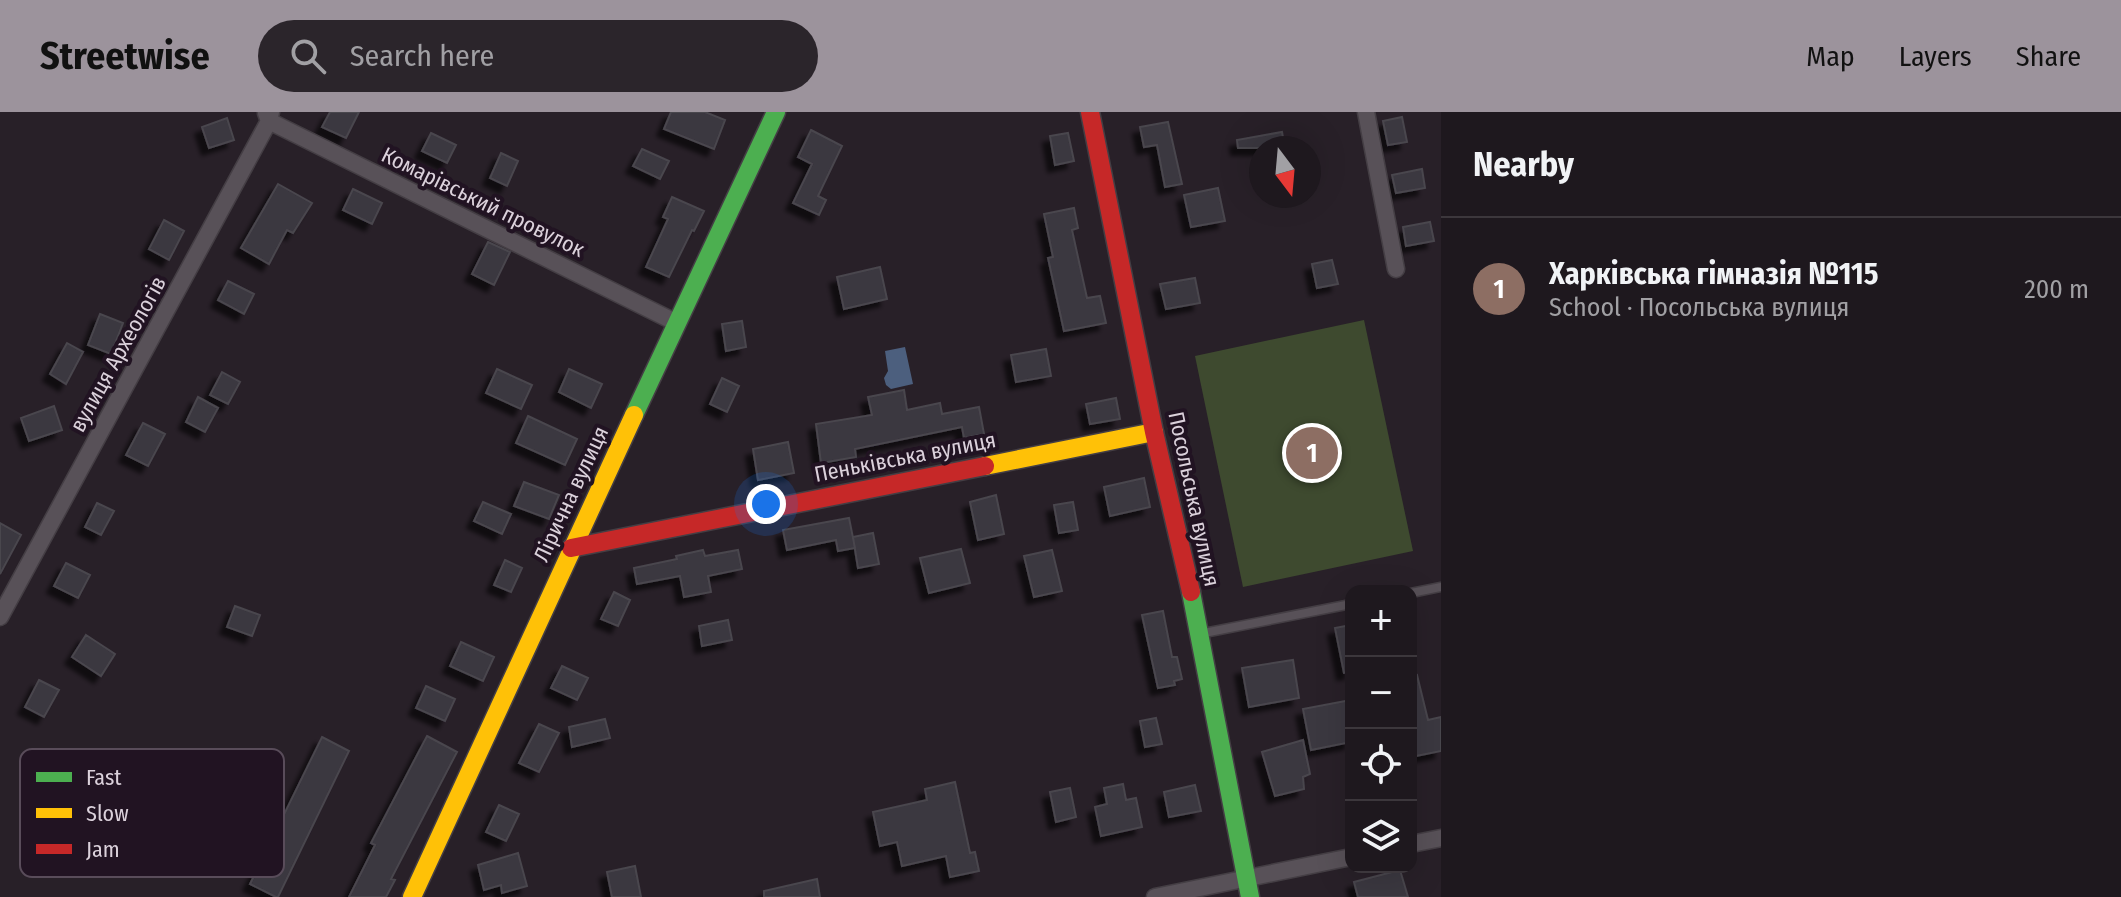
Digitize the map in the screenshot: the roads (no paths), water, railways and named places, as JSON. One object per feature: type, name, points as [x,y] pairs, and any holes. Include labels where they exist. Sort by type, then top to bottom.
[{"type":"street","name":"Лірична вулиця","points":[[412,897],[571,548],[776,112]]},
{"type":"street","name":"Посольська вулиця","points":[[1091,112],[1154,432],[1200,634],[1248,888]]},
{"type":"street","points":[[1366,112],[1396,269]]},
{"type":"street","name":"Комарівський провулок","points":[[269,115],[677,323]]},
{"type":"street","name":"вулиця Археологів","points":[[0,617],[269,115]]},
{"type":"street","name":"Пеньківська вулиця","points":[[571,548],[1154,432]]},
{"type":"street","points":[[1417,843],[1441,838]]},
{"type":"street","points":[[1155,897],[1248,888],[1345,859]]},
{"type":"lane","points":[[1417,592],[1441,587]]},
{"type":"lane","points":[[1200,634],[1345,605]]},
{"type":"water","points":[[905,347],[913,384],[891,389],[884,378],[888,371],[885,351]]},
{"type":"place","name":"Харківська гімназія №115","points":[[1312,453]]}]
